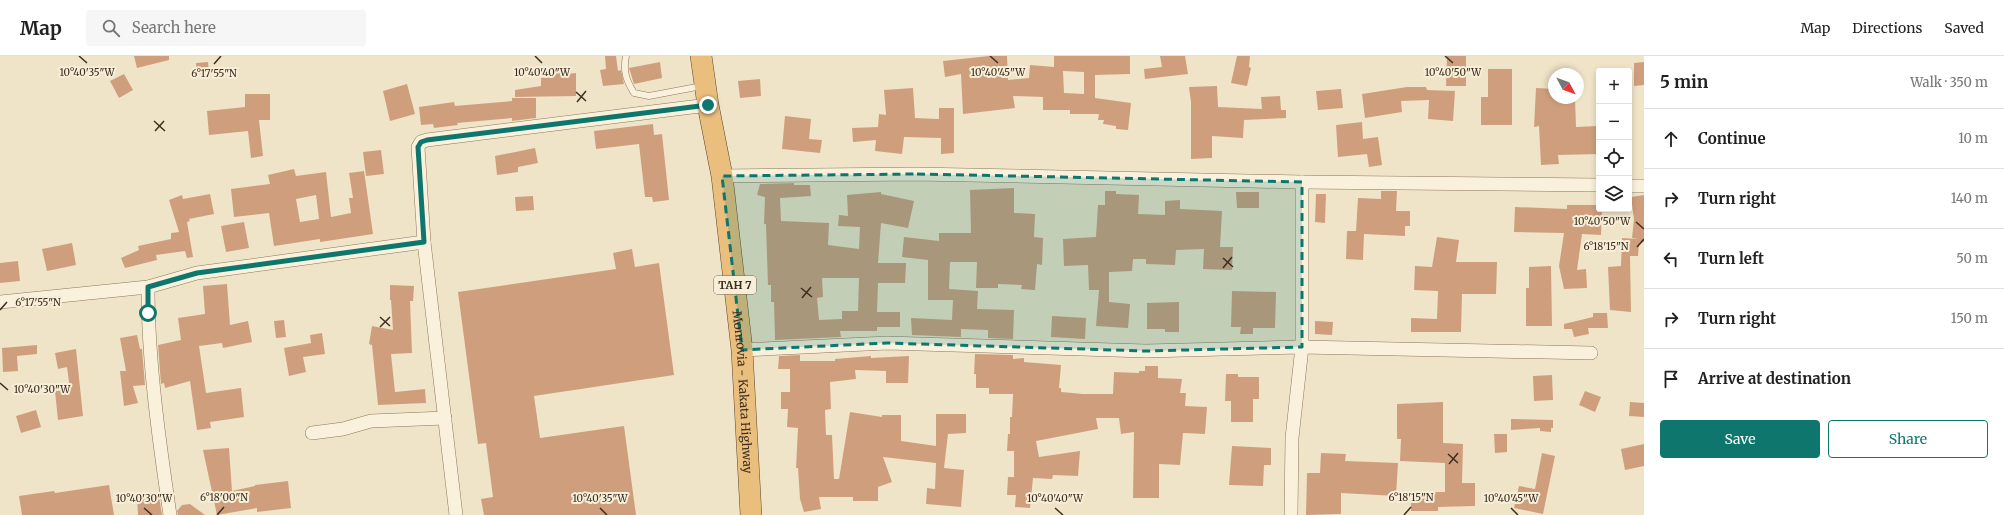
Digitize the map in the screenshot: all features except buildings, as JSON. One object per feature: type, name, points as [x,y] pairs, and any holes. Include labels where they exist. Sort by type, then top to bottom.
[{"type":"highway","name":"Monrovia - Kakata Highway","points":[[701,56],[722,176],[742,350],[751,515]]},
{"type":"street","points":[[456,515],[424,242],[418,147],[421,142],[427,140],[707,95]]},
{"type":"street","points":[[722,176],[917,174],[1302,182],[1596,185]]},
{"type":"street","points":[[1291,515],[1292,438],[1302,347],[1302,182]]},
{"type":"street","points":[[1632,186],[1644,186]]},
{"type":"street","points":[[0,302],[148,287],[197,273],[424,242]]},
{"type":"street","points":[[148,287],[150,347],[161,450],[170,515]]},
{"type":"street","points":[[742,350],[887,344],[1146,351],[1302,347],[1591,353]]},
{"type":"street","points":[[312,433],[343,429],[378,420],[445,418]]},
{"type":"lane","points":[[626,56],[624,67],[626,79],[634,93],[649,96],[707,95]]},
{"type":"highlighted area","points":[[917,174],[1302,182],[1302,347],[1146,351],[887,343],[742,350],[722,176]]},
{"type":"route","points":[[148,313],[148,287],[197,273],[424,242],[418,147],[421,142],[427,140],[708,105]]}]
